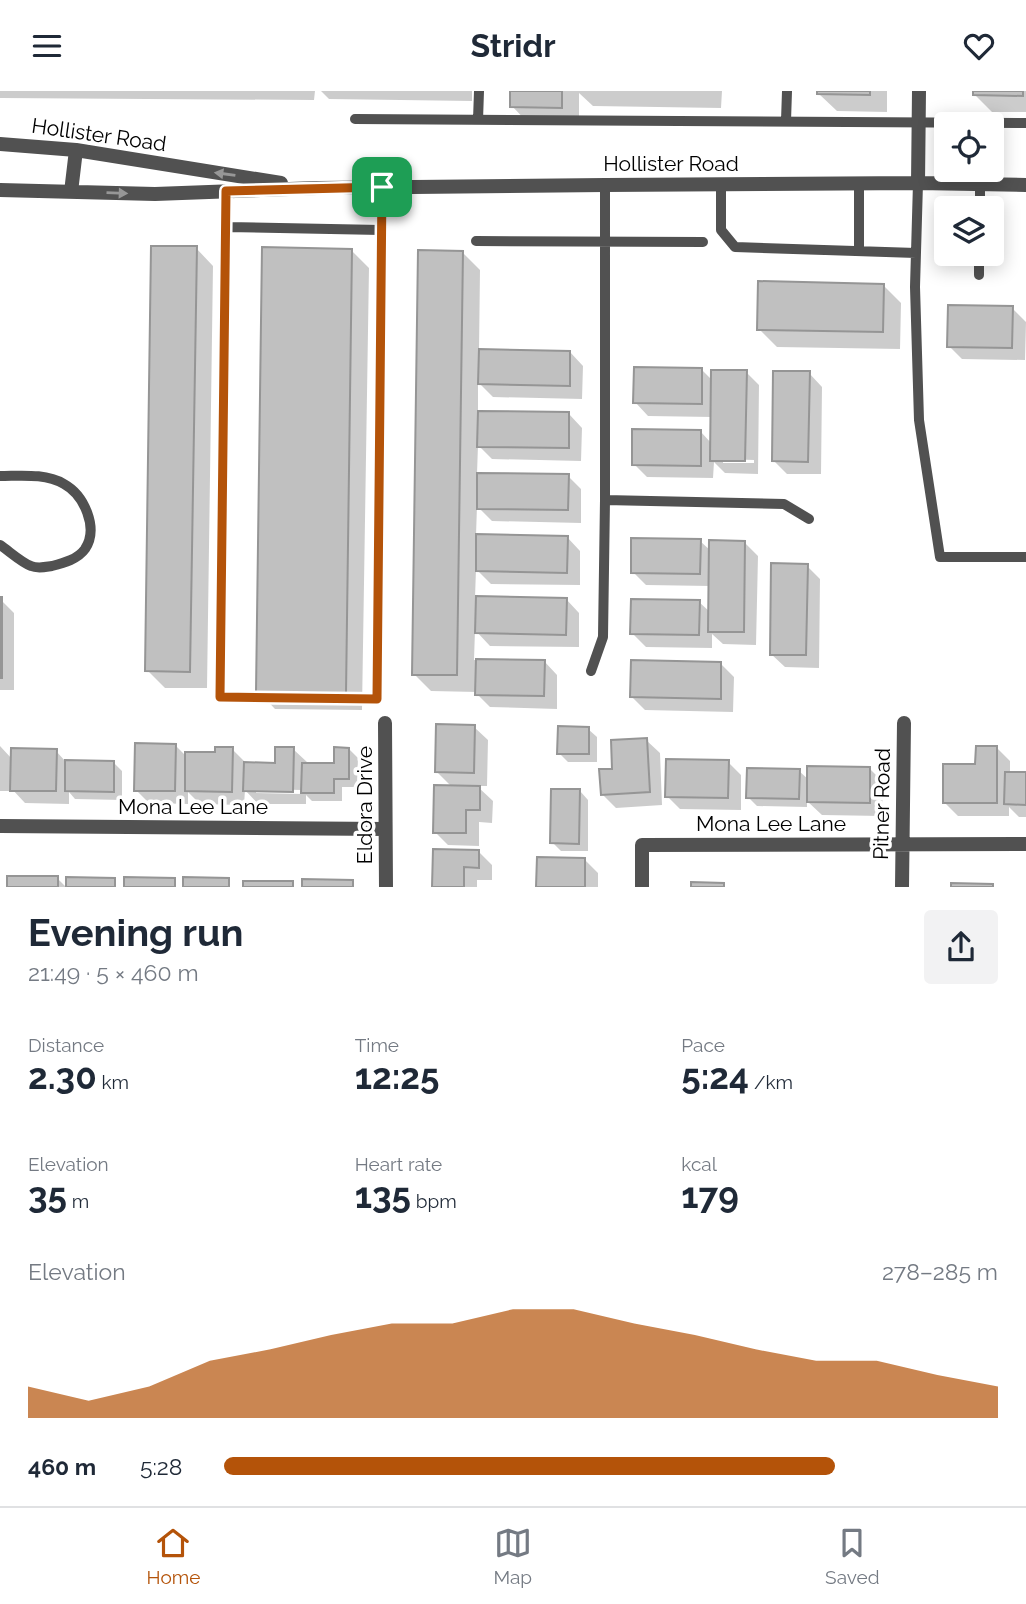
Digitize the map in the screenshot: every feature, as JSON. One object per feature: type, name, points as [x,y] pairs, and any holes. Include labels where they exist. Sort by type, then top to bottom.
[{"type":"street","points":[[918,183],[919,91]]},
{"type":"street","name":"Hollister Road","points":[[0,144],[76,150],[317,188]]},
{"type":"street","points":[[71,192],[76,150]]},
{"type":"street","name":"Hollister Road","points":[[0,190],[155,194],[382,187],[918,183],[1026,185]]},
{"type":"street","name":"Eldora Drive","points":[[385,723],[386,887]]},
{"type":"street","name":"Pitner Road","points":[[902,887],[904,723]]},
{"type":"street","name":"Mona Lee Lane","points":[[0,826],[386,829]]},
{"type":"street","name":"Mona Lee Lane","points":[[642,887],[642,845],[1026,844]]},
{"type":"lane","points":[[478,120],[479,91]]},
{"type":"lane","points":[[786,121],[787,91]]},
{"type":"lane","points":[[355,119],[1026,123]]},
{"type":"lane","points":[[918,183],[915,287],[919,420],[940,557],[1026,557]]},
{"type":"lane","points":[[721,184],[721,230],[735,247],[916,253]]},
{"type":"lane","points":[[859,184],[859,251]]},
{"type":"lane","points":[[980,184],[980,196]]},
{"type":"lane","points":[[591,671],[603,637],[605,185]]},
{"type":"lane","points":[[226,191],[220,697],[377,699],[382,187]]},
{"type":"lane","points":[[226,227],[381,230]]},
{"type":"lane","points":[[476,241],[703,242]]},
{"type":"lane","points":[[979,266],[979,275]]},
{"type":"lane","points":[[0,476],[41,476],[63,483],[76,494],[88,514],[90,534],[85,549],[74,559],[38,568],[28,566],[0,545]]},
{"type":"lane","points":[[605,500],[784,504],[809,519]]},
{"type":"building","points":[[510,91],[562,91],[562,108],[510,107]]},
{"type":"building","points":[[817,91],[870,91],[870,95],[817,94]]},
{"type":"building","points":[[973,91],[1023,91],[1023,96],[973,95]]},
{"type":"building","points":[[151,246],[197,246],[190,672],[145,671]]},
{"type":"building","points":[[262,247],[352,249],[346,693],[256,692]]},
{"type":"building","points":[[418,250],[463,251],[457,675],[412,675]]},
{"type":"building","points":[[758,281],[884,284],[883,332],[757,330]]},
{"type":"building","points":[[948,305],[1013,306],[1012,348],[947,347]]},
{"type":"building","points":[[479,349],[570,351],[570,386],[478,384]]},
{"type":"building","points":[[634,367],[702,368],[702,404],[633,403]]},
{"type":"building","points":[[711,370],[747,370],[745,461],[710,461]]},
{"type":"building","points":[[773,371],[810,371],[808,462],[772,461]]},
{"type":"building","points":[[478,411],[569,412],[569,448],[477,447]]},
{"type":"building","points":[[632,429],[701,430],[701,466],[632,465]]},
{"type":"building","points":[[477,473],[569,474],[568,510],[477,509]]},
{"type":"building","points":[[476,534],[568,536],[567,573],[476,571]]},
{"type":"building","points":[[631,538],[701,539],[700,574],[631,573]]},
{"type":"building","points":[[709,540],[745,541],[744,632],[708,632]]},
{"type":"building","points":[[771,563],[808,564],[806,655],[770,655]]},
{"type":"building","points":[[476,596],[567,598],[566,635],[475,633]]},
{"type":"building","points":[[2,597],[2,678],[0,678]]},
{"type":"building","points":[[631,599],[700,600],[699,635],[630,634]]},
{"type":"building","points":[[476,659],[545,660],[544,696],[475,695]]},
{"type":"building","points":[[631,660],[721,662],[721,699],[630,697]]},
{"type":"building","points":[[436,724],[475,725],[474,773],[435,772]]},
{"type":"building","points":[[558,726],[589,727],[589,754],[557,754]]},
{"type":"building","points":[[647,738],[650,792],[601,795],[599,769],[612,769],[611,740]]},
{"type":"building","points":[[135,743],[176,744],[175,791],[134,791]]},
{"type":"building","points":[[976,746],[997,746],[997,803],[943,803],[943,764],[975,764]]},
{"type":"building","points":[[215,747],[233,747],[232,792],[185,791],[185,752],[215,752]]},
{"type":"building","points":[[275,747],[294,747],[293,792],[243,791],[244,762],[275,763]]},
{"type":"building","points":[[334,747],[349,748],[349,779],[334,779],[334,793],[301,793],[302,763],[334,763]]},
{"type":"building","points":[[11,748],[57,749],[56,791],[10,791]]},
{"type":"building","points":[[666,759],[729,760],[728,798],[665,797]]},
{"type":"building","points":[[65,760],[114,761],[114,792],[65,791]]},
{"type":"building","points":[[807,766],[870,767],[870,803],[807,802]]},
{"type":"building","points":[[747,768],[800,769],[799,799],[746,798]]},
{"type":"building","points":[[1005,772],[1026,772],[1026,805],[1004,804]]},
{"type":"building","points":[[434,785],[480,786],[480,810],[466,810],[466,833],[433,833]]},
{"type":"building","points":[[551,789],[580,789],[579,844],[550,843]]},
{"type":"building","points":[[433,849],[479,850],[479,868],[464,867],[464,887],[432,887]]},
{"type":"building","points":[[537,857],[585,858],[585,887],[536,887]]},
{"type":"building","points":[[7,876],[58,876],[58,887],[7,887]]},
{"type":"building","points":[[66,877],[115,878],[115,887],[66,887]]},
{"type":"building","points":[[124,877],[175,878],[175,887],[124,887]]},
{"type":"building","points":[[183,877],[229,878],[229,887],[183,887]]},
{"type":"building","points":[[302,879],[353,880],[353,887],[302,887]]},
{"type":"building","points":[[243,881],[293,881],[293,887],[243,887]]},
{"type":"building","points":[[691,882],[724,883],[724,887],[691,887]]},
{"type":"building","points":[[951,883],[993,884],[993,887],[951,887]]},
{"type":"route","points":[[382,187],[377,699],[220,697],[226,191],[382,187]]}]
